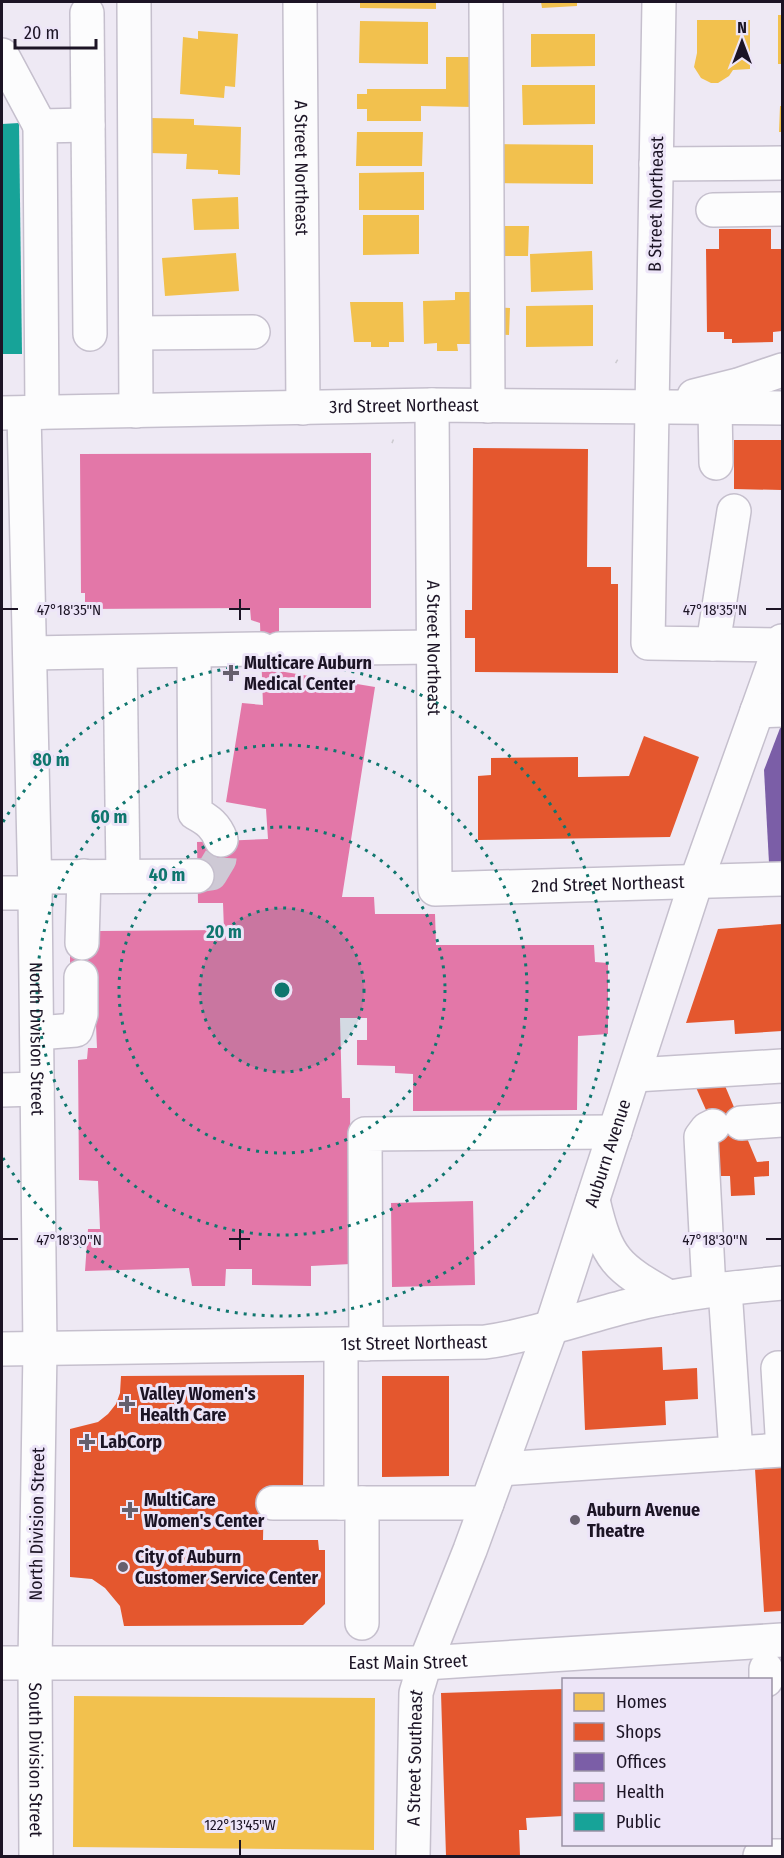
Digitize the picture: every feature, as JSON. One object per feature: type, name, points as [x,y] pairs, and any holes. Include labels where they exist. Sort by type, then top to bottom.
[{"type":"street","points":[[134,2],[136,411]]},
{"type":"street","name":"A Street Northeast","points":[[300,2],[303,408]]},
{"type":"street","points":[[486,2],[488,406]]},
{"type":"street","name":"B Street Northeast","points":[[659,2],[648,643],[713,645]]},
{"type":"street","points":[[87,13],[90,334]]},
{"type":"street","points":[[2,55],[40,126],[88,125]]},
{"type":"street","name":"North Division Street","points":[[35,1663],[40,1349],[35,885],[20,669],[23,412],[40,126]]},
{"type":"street","points":[[656,164],[783,163]]},
{"type":"street","points":[[713,210],[783,209]]},
{"type":"street","points":[[135,333],[253,332]]},
{"type":"street","points":[[652,407],[738,385],[783,370]]},
{"type":"street","name":"A Street Northeast","points":[[432,405],[435,889]]},
{"type":"street","name":"3rd Street Northeast","points":[[23,412],[432,405],[783,408]]},
{"type":"street","points":[[716,408],[716,463]]},
{"type":"street","points":[[734,511],[713,645],[782,643]]},
{"type":"street","name":"Auburn Avenue","points":[[426,1663],[500,1470],[551,1328],[696,882],[770,711],[782,643]]},
{"type":"street","points":[[20,669],[120,652],[433,647]]},
{"type":"street","points":[[194,651],[195,813],[218,831],[221,840]]},
{"type":"street","points":[[120,652],[123,876]]},
{"type":"street","points":[[2,893],[84,876],[197,876]]},
{"type":"street","points":[[82,943],[84,876]]},
{"type":"street","name":"2nd Street Northeast","points":[[435,889],[783,879]]},
{"type":"street","points":[[37,1033],[76,1030],[81,1014],[81,977]]},
{"type":"street","points":[[635,1075],[783,1066]]},
{"type":"street","points":[[2,1090],[37,1089]]},
{"type":"street","points":[[736,1453],[701,1137],[707,1129],[783,1119]]},
{"type":"street","points":[[362,1623],[352,1503],[354,1345],[365,1134],[615,1132]]},
{"type":"street","points":[[593,1200],[606,1246],[618,1262],[635,1277],[669,1297]]},
{"type":"street","name":"1st Street Northeast","points":[[2,1349],[485,1342],[517,1338],[669,1297],[717,1289],[783,1283]]},
{"type":"street","points":[[783,1368],[778,1368],[783,1434]]},
{"type":"street","points":[[500,1470],[783,1450]]},
{"type":"street","points":[[273,1503],[487,1503]]},
{"type":"street","name":"East Main Street","points":[[2,1663],[426,1663],[783,1640]]},
{"type":"street","name":"South Division Street","points":[[35,1663],[36,1857]]},
{"type":"street","name":"A Street Southeast","points":[[413,1857],[416,1693],[426,1663]]},
{"type":"street","points":[[760,1857],[783,1856]]},
{"type":"path","points":[[616,361],[621,364]]},
{"type":"building: Homes","points":[[360,2],[436,2],[436,9],[360,8]]},
{"type":"building: Homes","points":[[541,2],[577,2],[577,6],[542,8]]},
{"type":"building: Homes","points":[[778,15],[782,15],[782,64],[778,64]]},
{"type":"building: Homes","points":[[697,20],[750,20],[750,69],[733,70],[729,76],[718,83],[711,83],[701,78],[694,67],[697,53]]},
{"type":"building: Homes","points":[[360,21],[428,22],[428,64],[359,63]]},
{"type":"building: Homes","points":[[198,31],[238,34],[235,87],[225,86],[224,98],[180,94],[183,37],[198,39]]},
{"type":"building: Homes","points":[[531,34],[595,34],[595,66],[531,67]]},
{"type":"building: Homes","points":[[446,57],[473,57],[473,107],[421,106],[421,121],[367,121],[367,109],[357,109],[357,94],[367,94],[367,89],[446,89]]},
{"type":"building: Homes","points":[[522,85],[595,85],[595,124],[523,125]]},
{"type":"building: Homes","points":[[780,106],[782,106],[782,132],[779,132]]},
{"type":"building: Homes","points":[[150,118],[194,119],[194,125],[241,127],[240,175],[218,174],[218,170],[186,169],[187,154],[149,153]]},
{"type":"building: Homes","points":[[357,132],[423,132],[422,166],[356,166]]},
{"type":"building: Homes","points":[[492,144],[593,145],[593,184],[492,183]]},
{"type":"building: Homes","points":[[424,172],[424,210],[359,210],[359,173]]},
{"type":"building: Homes","points":[[238,197],[239,229],[194,230],[192,199]]},
{"type":"building: Homes","points":[[363,215],[419,215],[419,254],[363,255]]},
{"type":"building: Homes","points":[[495,226],[529,226],[528,256],[495,256]]},
{"type":"building: Homes","points":[[592,251],[593,290],[531,292],[530,254]]},
{"type":"building: Homes","points":[[236,253],[239,291],[165,296],[162,258]]},
{"type":"building: Homes","points":[[455,292],[473,292],[474,344],[457,344],[458,351],[437,351],[437,343],[424,344],[423,301],[455,300]]},
{"type":"building: Homes","points":[[350,302],[403,302],[404,342],[389,342],[389,347],[371,347],[371,342],[354,342]]},
{"type":"building: Homes","points":[[593,305],[593,346],[526,347],[526,306]]},
{"type":"building: Homes","points":[[491,307],[510,308],[509,335],[490,334]]},
{"type":"building: Homes","points":[[74,1696],[375,1698],[374,1850],[73,1847]]},
{"type":"building: Shops","points":[[719,229],[771,229],[771,249],[782,249],[782,331],[773,332],[773,342],[732,343],[732,339],[724,339],[724,332],[707,332],[706,249],[719,249]]},
{"type":"building: Shops","points":[[734,440],[782,440],[782,490],[734,489]]},
{"type":"building: Shops","points":[[473,448],[588,449],[587,567],[611,567],[611,584],[618,584],[618,673],[475,672],[475,638],[465,638],[465,610],[472,610]]},
{"type":"building: Shops","points":[[644,736],[699,757],[670,837],[478,840],[478,776],[491,775],[491,758],[578,757],[578,777],[629,776]]},
{"type":"building: Shops","points":[[782,924],[782,1031],[735,1034],[734,1020],[686,1023],[718,929]]},
{"type":"building: Shops","points":[[723,1081],[757,1162],[769,1161],[769,1176],[754,1177],[755,1195],[731,1196],[730,1176],[720,1176],[718,1137],[694,1083]]},
{"type":"building: Shops","points":[[662,1347],[663,1370],[697,1368],[698,1399],[665,1401],[666,1425],[585,1430],[582,1351]]},
{"type":"building: Shops","points":[[304,1375],[303,1489],[264,1490],[263,1540],[318,1540],[319,1550],[325,1550],[325,1604],[303,1625],[124,1626],[120,1606],[105,1588],[92,1579],[70,1577],[70,1429],[98,1422],[108,1414],[116,1404],[120,1393],[121,1376]]},
{"type":"building: Shops","points":[[382,1376],[449,1376],[449,1476],[382,1477]]},
{"type":"building: Shops","points":[[782,1468],[782,1611],[764,1612],[755,1469]]},
{"type":"building: Shops","points":[[562,1689],[562,1816],[526,1818],[527,1830],[519,1830],[520,1856],[446,1856],[441,1693]]},
{"type":"building: Offices","points":[[782,723],[782,862],[769,863],[764,770]]},
{"type":"building: Health","points":[[371,453],[371,608],[279,608],[279,671],[375,687],[342,897],[374,897],[375,914],[435,914],[436,945],[594,945],[595,962],[608,963],[608,1034],[578,1036],[577,1110],[413,1111],[413,1074],[395,1073],[395,1066],[357,1065],[357,1040],[367,1040],[367,1018],[340,1018],[342,1098],[350,1098],[351,1264],[311,1266],[311,1286],[252,1285],[252,1269],[226,1269],[225,1286],[192,1286],[189,1268],[85,1271],[88,1229],[100,1229],[98,1181],[79,1180],[78,1060],[87,1059],[88,1048],[97,1048],[94,977],[70,977],[70,943],[98,931],[224,930],[223,903],[198,903],[197,842],[268,839],[266,809],[226,802],[242,703],[263,705],[260,623],[251,620],[250,608],[85,609],[85,593],[81,593],[80,454]]},
{"type":"building: Health","points":[[473,1201],[475,1285],[392,1287],[391,1203]]},
{"type":"building: Public","points":[[19,123],[22,354],[2,354],[2,124]]},
{"type":"tunnel","points":[[197,876],[211,874],[220,859],[221,840]]},
{"type":"place","name":"Multicare Auburn Medical Center","points":[[231,673]]},
{"type":"place","name":"Valley Women's Health Care","points":[[127,1404]]},
{"type":"place","name":"LabCorp","points":[[87,1442]]},
{"type":"place","name":"MultiCare Women's Center","points":[[130,1510]]},
{"type":"place","name":"Auburn Avenue Theatre","points":[[575,1520]]},
{"type":"place","name":"City of Auburn Customer Service Center","points":[[123,1567]]}]
